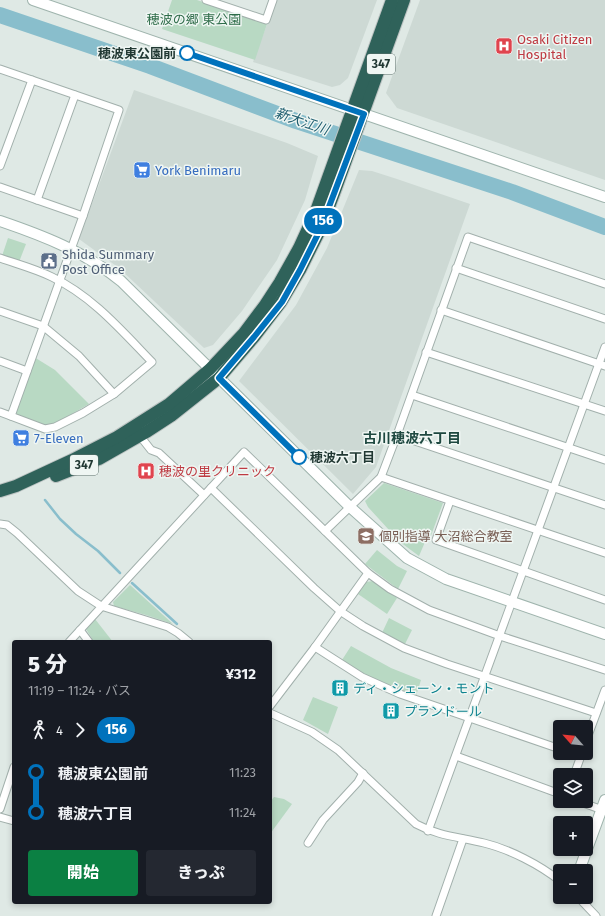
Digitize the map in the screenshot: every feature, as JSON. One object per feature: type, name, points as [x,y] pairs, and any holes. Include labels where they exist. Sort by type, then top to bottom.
[{"type":"highway","name":"347","points":[[358,112],[392,0]]},
{"type":"highway","name":"347","points":[[16,486],[54,476],[99,459],[140,436],[171,416],[219,378],[282,302],[321,228],[342,156],[358,112],[404,0]]},
{"type":"highway","name":"347","points":[[0,492],[72,460],[117,437],[169,404],[210,369],[244,332],[265,305],[280,282],[299,248],[342,156]]},
{"type":"street","points":[[33,0],[605,197]]},
{"type":"street","points":[[206,0],[266,20],[273,0]]},
{"type":"street","points":[[0,69],[119,110],[83,216],[11,416]]},
{"type":"street","points":[[0,166],[32,80]]},
{"type":"street","points":[[37,200],[75,95]]},
{"type":"street","points":[[0,187],[83,216]]},
{"type":"street","points":[[0,221],[48,238],[105,268],[350,507],[407,558],[446,579],[605,634]]},
{"type":"street","points":[[325,530],[381,477],[412,395],[468,236],[605,284]]},
{"type":"street","points":[[0,258],[59,280],[102,310],[152,362],[114,394],[83,413],[55,427],[45,429],[0,412]]},
{"type":"street","points":[[456,268],[605,319]]},
{"type":"street","points":[[441,310],[602,365]]},
{"type":"street","points":[[0,311],[43,326],[79,356],[114,394]]},
{"type":"street","points":[[428,831],[584,404],[602,365],[605,347]]},
{"type":"street","points":[[426,352],[605,411]]},
{"type":"street","points":[[0,361],[27,371]]},
{"type":"street","points":[[412,395],[605,460]]},
{"type":"street","points":[[397,435],[605,506]]},
{"type":"street","points":[[140,436],[151,450],[159,453],[204,495]]},
{"type":"street","points":[[71,640],[244,452],[368,573],[406,599],[429,610],[500,636],[605,670]]},
{"type":"street","points":[[381,477],[605,553]]},
{"type":"street","points":[[211,488],[314,588],[340,611],[363,626],[404,648],[596,713]]},
{"type":"street","points":[[450,501],[436,540],[605,600]]},
{"type":"street","points":[[0,524],[7,525],[17,532],[78,592],[101,606],[168,627],[178,632],[187,640]]},
{"type":"street","points":[[272,703],[368,573]]},
{"type":"street","points":[[80,630],[88,640]]},
{"type":"street","points":[[315,647],[362,677],[400,694],[553,747]]},
{"type":"street","points":[[593,722],[605,690]]},
{"type":"street","points":[[272,714],[312,732],[325,740],[363,773],[416,824],[428,831],[443,836],[485,843],[519,856],[540,867],[553,876]]},
{"type":"street","points":[[456,756],[553,791]]},
{"type":"street","points":[[0,809],[12,773]]},
{"type":"street","points":[[308,843],[323,820],[358,782],[363,773]]},
{"type":"street","points":[[581,864],[604,807],[593,804]]},
{"type":"street","points":[[0,817],[12,820]]},
{"type":"street","points":[[436,916],[463,839]]},
{"type":"street","points":[[585,904],[596,916]]},
{"type":"shaded area","points":[[276,0],[377,0],[348,78],[340,85],[332,87],[253,62]]},
{"type":"shaded area","name":"Osaki Citizen Hospital","points":[[420,0],[605,0],[605,180],[397,108],[386,93]]},
{"type":"shaded area","points":[[134,90],[287,143],[318,156],[305,200],[277,260],[242,311],[213,345],[204,348],[119,268],[79,239]]},
{"type":"shaded area","points":[[359,170],[372,171],[470,204],[376,467],[353,494],[239,381],[296,305],[327,248]]},
{"type":"green space","name":"穂波の郷 東公園","points":[[172,0],[197,0],[267,24],[255,60],[162,29]]},
{"type":"green space","points":[[8,238],[26,244],[19,262],[2,256]]},
{"type":"green space","points":[[34,357],[55,370],[89,404],[59,421],[43,426],[19,418],[15,411]]},
{"type":"green space","points":[[384,483],[443,503],[429,541],[425,542],[419,556],[400,542],[368,507],[365,501]]},
{"type":"green space","points":[[377,550],[397,566],[407,571],[398,589],[365,564]]},
{"type":"green space","points":[[373,581],[397,598],[387,614],[358,594],[366,582]]},
{"type":"green space","points":[[130,585],[173,624],[114,606],[113,602]]},
{"type":"green space","points":[[389,618],[412,630],[405,644],[382,633]]},
{"type":"green space","points":[[95,619],[111,640],[93,640],[86,629]]},
{"type":"green space","points":[[351,646],[391,668],[421,680],[416,696],[368,676],[342,660]]},
{"type":"green space","points":[[313,697],[338,707],[328,734],[303,720]]},
{"type":"green space","points":[[274,797],[284,799],[292,804],[272,831],[272,800]]},
{"type":"waterway","name":"新大江川","points":[[0,15],[150,66],[296,121],[512,192],[605,227]]},
{"type":"waterway","points":[[45,500],[60,519],[98,551],[120,573]]},
{"type":"waterway","points":[[132,583],[177,624]]},
{"type":"bus line","name":"156","points":[[187,53],[364,114],[321,228],[300,270],[282,302],[219,378],[299,457]]},
{"type":"place","name":"Osaki Citizen Hospital","points":[[504,46]]},
{"type":"place","name":"穂波東公園前","points":[[187,53]]},
{"type":"place","name":"York Benimaru","points":[[142,170]]},
{"type":"place","name":"Shida Summary Post Office","points":[[49,261]]},
{"type":"place","name":"7-Eleven","points":[[21,438]]},
{"type":"place","name":"穂波六丁目","points":[[299,457]]},
{"type":"place","name":"穂波の里クリニック","points":[[146,471]]},
{"type":"place","name":"個別指導 大沼総合教室","points":[[366,536]]},
{"type":"place","name":"ディ・シェーン・モント","points":[[340,688]]},
{"type":"place","name":"プランドール","points":[[391,711]]},
{"type":"district","name":"古川穂波六丁目","points":[[412,438]]}]
